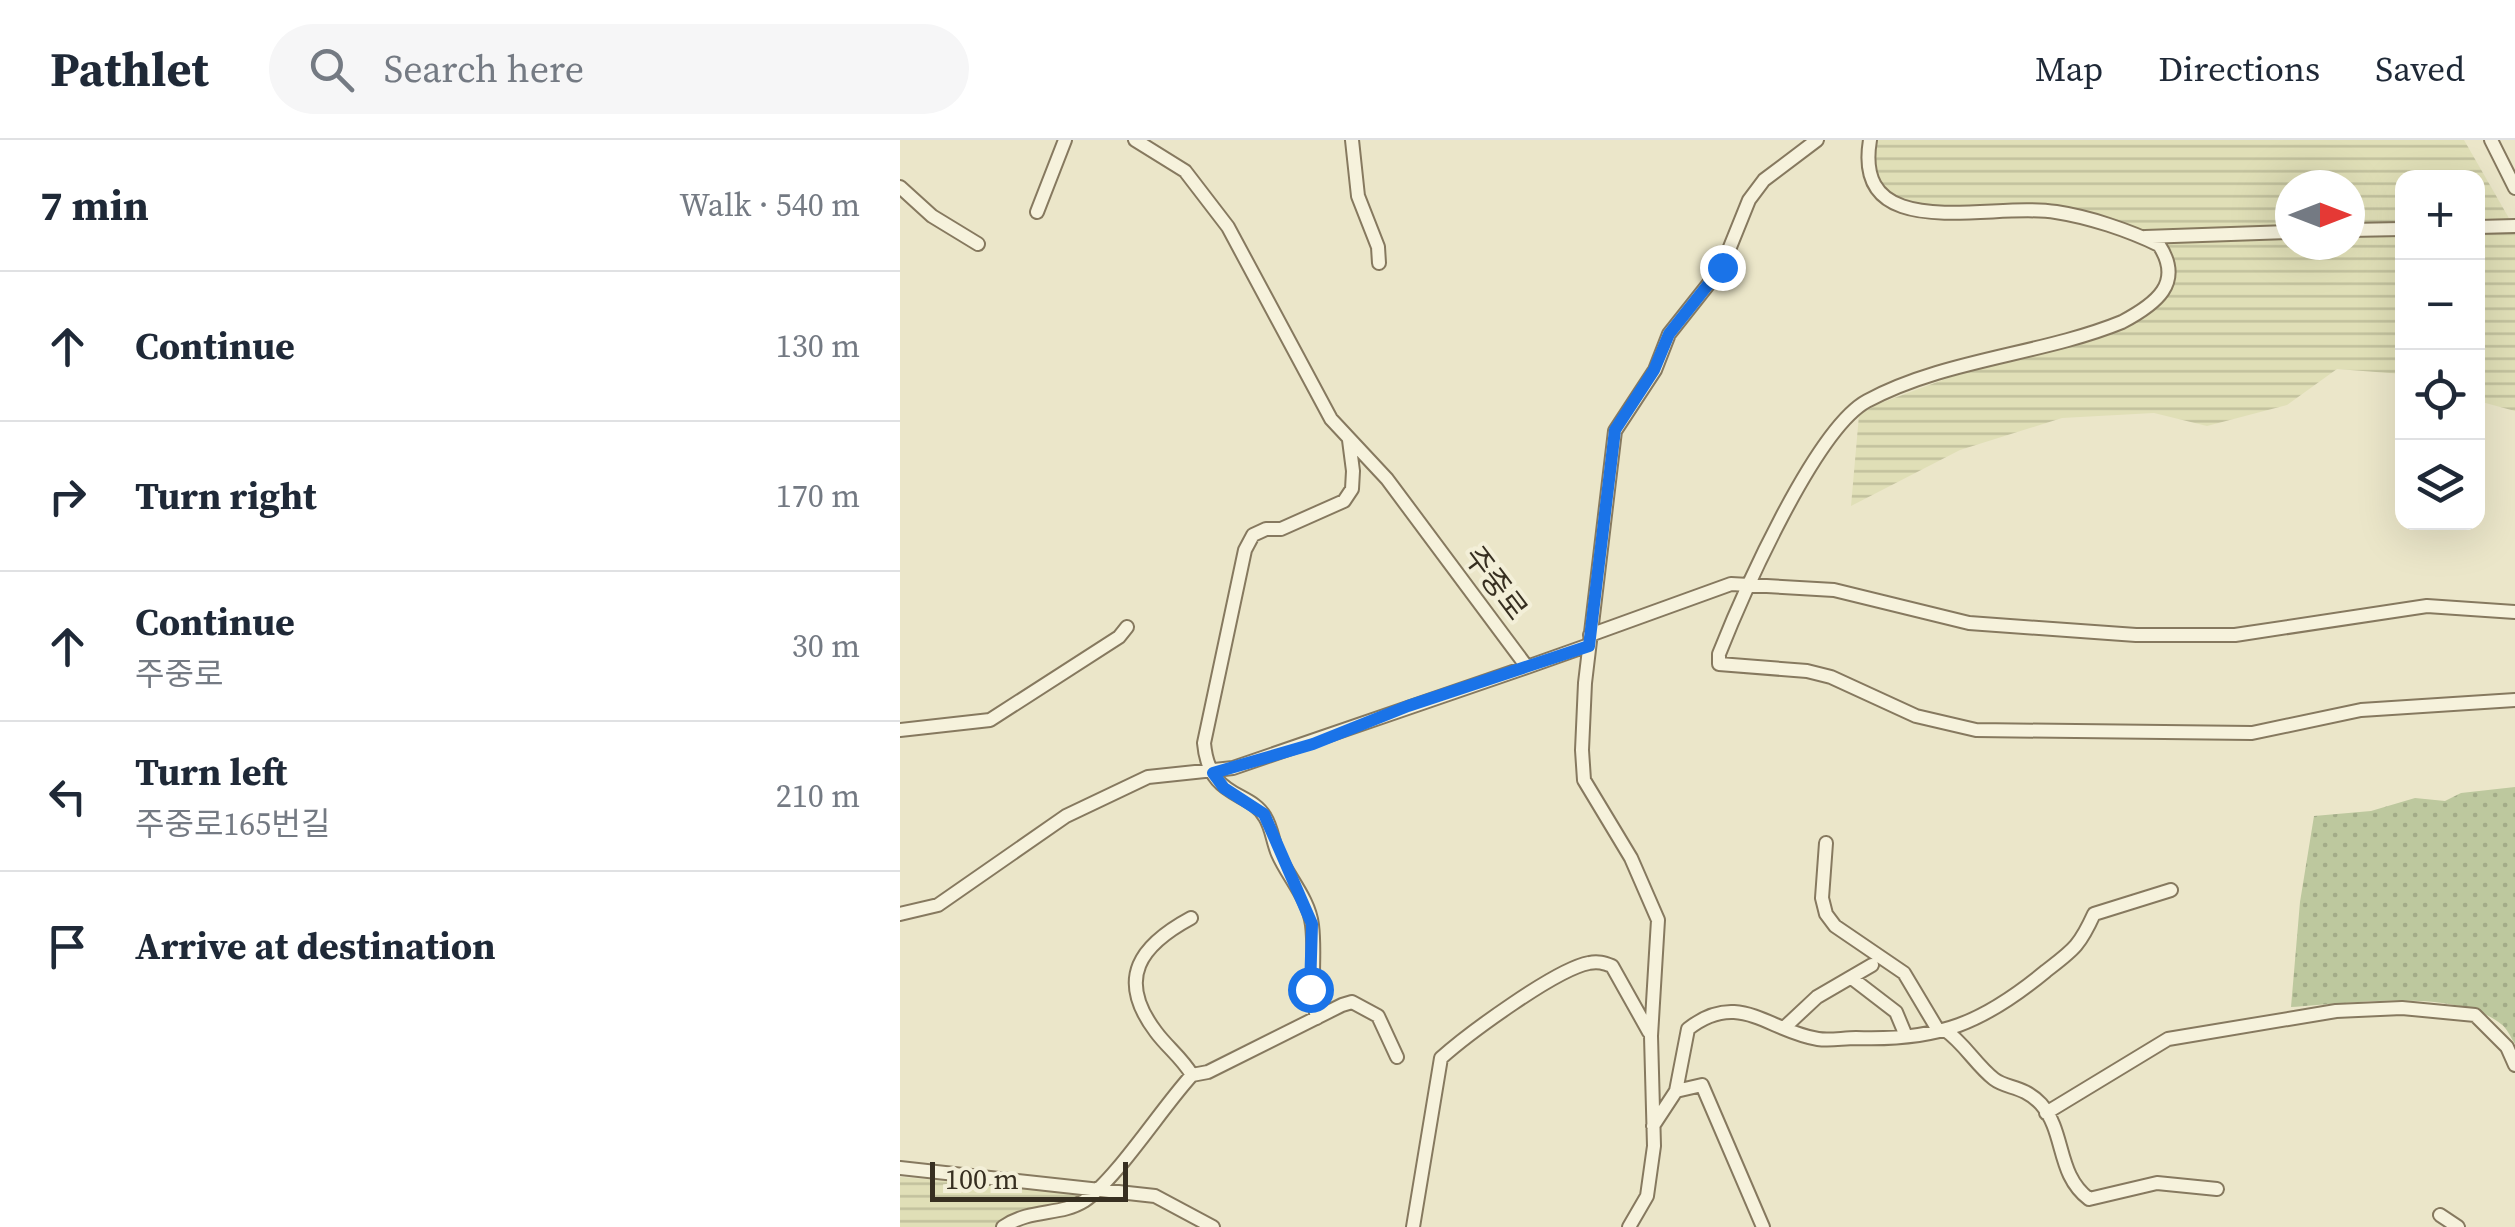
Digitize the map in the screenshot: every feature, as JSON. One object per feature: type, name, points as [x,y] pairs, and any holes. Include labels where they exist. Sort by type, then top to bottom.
[{"type":"street","points":[[1037,212],[1065,140]]},
{"type":"street","name":"주중로","points":[[1136,140],[1185,171],[1228,227],[1332,420],[1388,479],[1527,667]]},
{"type":"street","points":[[1352,140],[1358,196],[1378,248],[1378,263]]},
{"type":"street","points":[[1628,1227],[1647,1196],[1653,1126],[1651,1036],[1658,920],[1630,858],[1584,780],[1589,640],[1615,430],[1654,370],[1669,334],[1722,267],[1749,200],[1764,180],[1817,140]]},
{"type":"street","points":[[1870,140],[1867,172],[1872,189],[1898,207],[1930,211],[2054,211],[2158,245],[2166,256],[2170,278],[2134,316],[2105,329],[1929,378],[1855,409],[1797,484],[1718,654],[1719,664],[1773,666],[1832,677],[1900,710],[1958,728],[2252,733],[2361,710],[2515,700]]},
{"type":"street","points":[[2491,140],[2515,188]]},
{"type":"street","points":[[900,187],[932,216],[978,244]]},
{"type":"street","points":[[2485,227],[2515,226]]},
{"type":"street","points":[[2365,230],[2395,229]]},
{"type":"street","points":[[2143,238],[2275,233]]},
{"type":"street","points":[[1317,1018],[1310,989],[1312,924],[1279,857],[1264,814],[1224,788],[1213,773],[1205,757],[1206,728],[1246,550],[1253,535],[1266,528],[1281,528],[1344,501],[1352,489],[1354,471],[1349,440]]},
{"type":"street","points":[[900,914],[938,905],[1095,800],[1148,777],[1213,773],[1313,744],[1408,706],[1527,667],[1694,596],[1749,583],[1834,590],[1986,625],[2136,634],[2235,634],[2426,606],[2515,612]]},
{"type":"street","points":[[900,730],[990,720],[1119,638],[1127,626]]},
{"type":"street","points":[[1826,843],[1822,898],[1826,914],[1835,926],[1904,973],[1942,1030],[1996,1081],[2017,1085],[2046,1113],[2068,1178],[2089,1199],[2157,1183],[2217,1190]]},
{"type":"street","points":[[1653,1126],[1676,1091],[1682,1042],[1698,1021],[1724,1012],[1786,1026],[1822,1040],[1880,1040],[1972,1022],[2026,992],[2080,946],[2094,914],[2171,890]]},
{"type":"street","points":[[1191,918],[1150,944],[1137,962],[1137,982],[1146,1016],[1192,1074]]},
{"type":"street","points":[[1413,1227],[1442,1058],[1461,1040],[1566,972],[1599,962],[1612,966],[1651,1036]]},
{"type":"street","points":[[1786,1026],[1817,997],[1872,965]]},
{"type":"street","points":[[1853,979],[1896,1012],[1906,1036]]},
{"type":"street","points":[[1003,1227],[1032,1211],[1073,1206],[1099,1190],[1192,1074],[1208,1072],[1352,1002],[1378,1016],[1397,1057]]},
{"type":"street","points":[[2046,1113],[2168,1039],[2336,1010],[2402,1008],[2475,1015],[2507,1047],[2515,1065]]},
{"type":"street","points":[[1676,1091],[1702,1085],[1763,1227]]},
{"type":"street","points":[[900,1168],[1155,1196],[1213,1227]]},
{"type":"street","points":[[2440,1215],[2458,1227]]},
{"type":"green space","points":[[1875,140],[2464,140],[2481,170],[2395,170],[2395,225],[2365,226],[2365,170],[2275,170],[2275,228],[2136,231],[2000,206],[1931,206],[1900,201],[1884,192],[1871,172]]},
{"type":"green space","points":[[2485,177],[2510,220],[2485,222]]},
{"type":"green space","points":[[2515,229],[2515,411],[2485,403],[2485,231]]},
{"type":"green space","points":[[2395,233],[2395,373],[2337,369],[2287,405],[2207,426],[2154,413],[2062,418],[1960,450],[1851,506],[1859,415],[1878,404],[1975,368],[2124,325],[2170,289],[2174,266],[2162,242],[2275,236],[2275,260],[2365,260],[2365,234]]},
{"type":"green space","points":[[2515,787],[2515,1044],[2501,1024],[2457,1005],[2369,1001],[2291,1007],[2300,902],[2314,816],[2371,811],[2415,798],[2445,801],[2461,793]]},
{"type":"green space","points":[[900,1177],[1087,1193],[1077,1201],[1017,1214],[997,1227],[900,1227]]},
{"type":"route","points":[[1310,989],[1312,924],[1279,857],[1264,814],[1224,788],[1213,773],[1313,744],[1408,706],[1589,646],[1615,430],[1654,370],[1669,334],[1722,267]]}]
